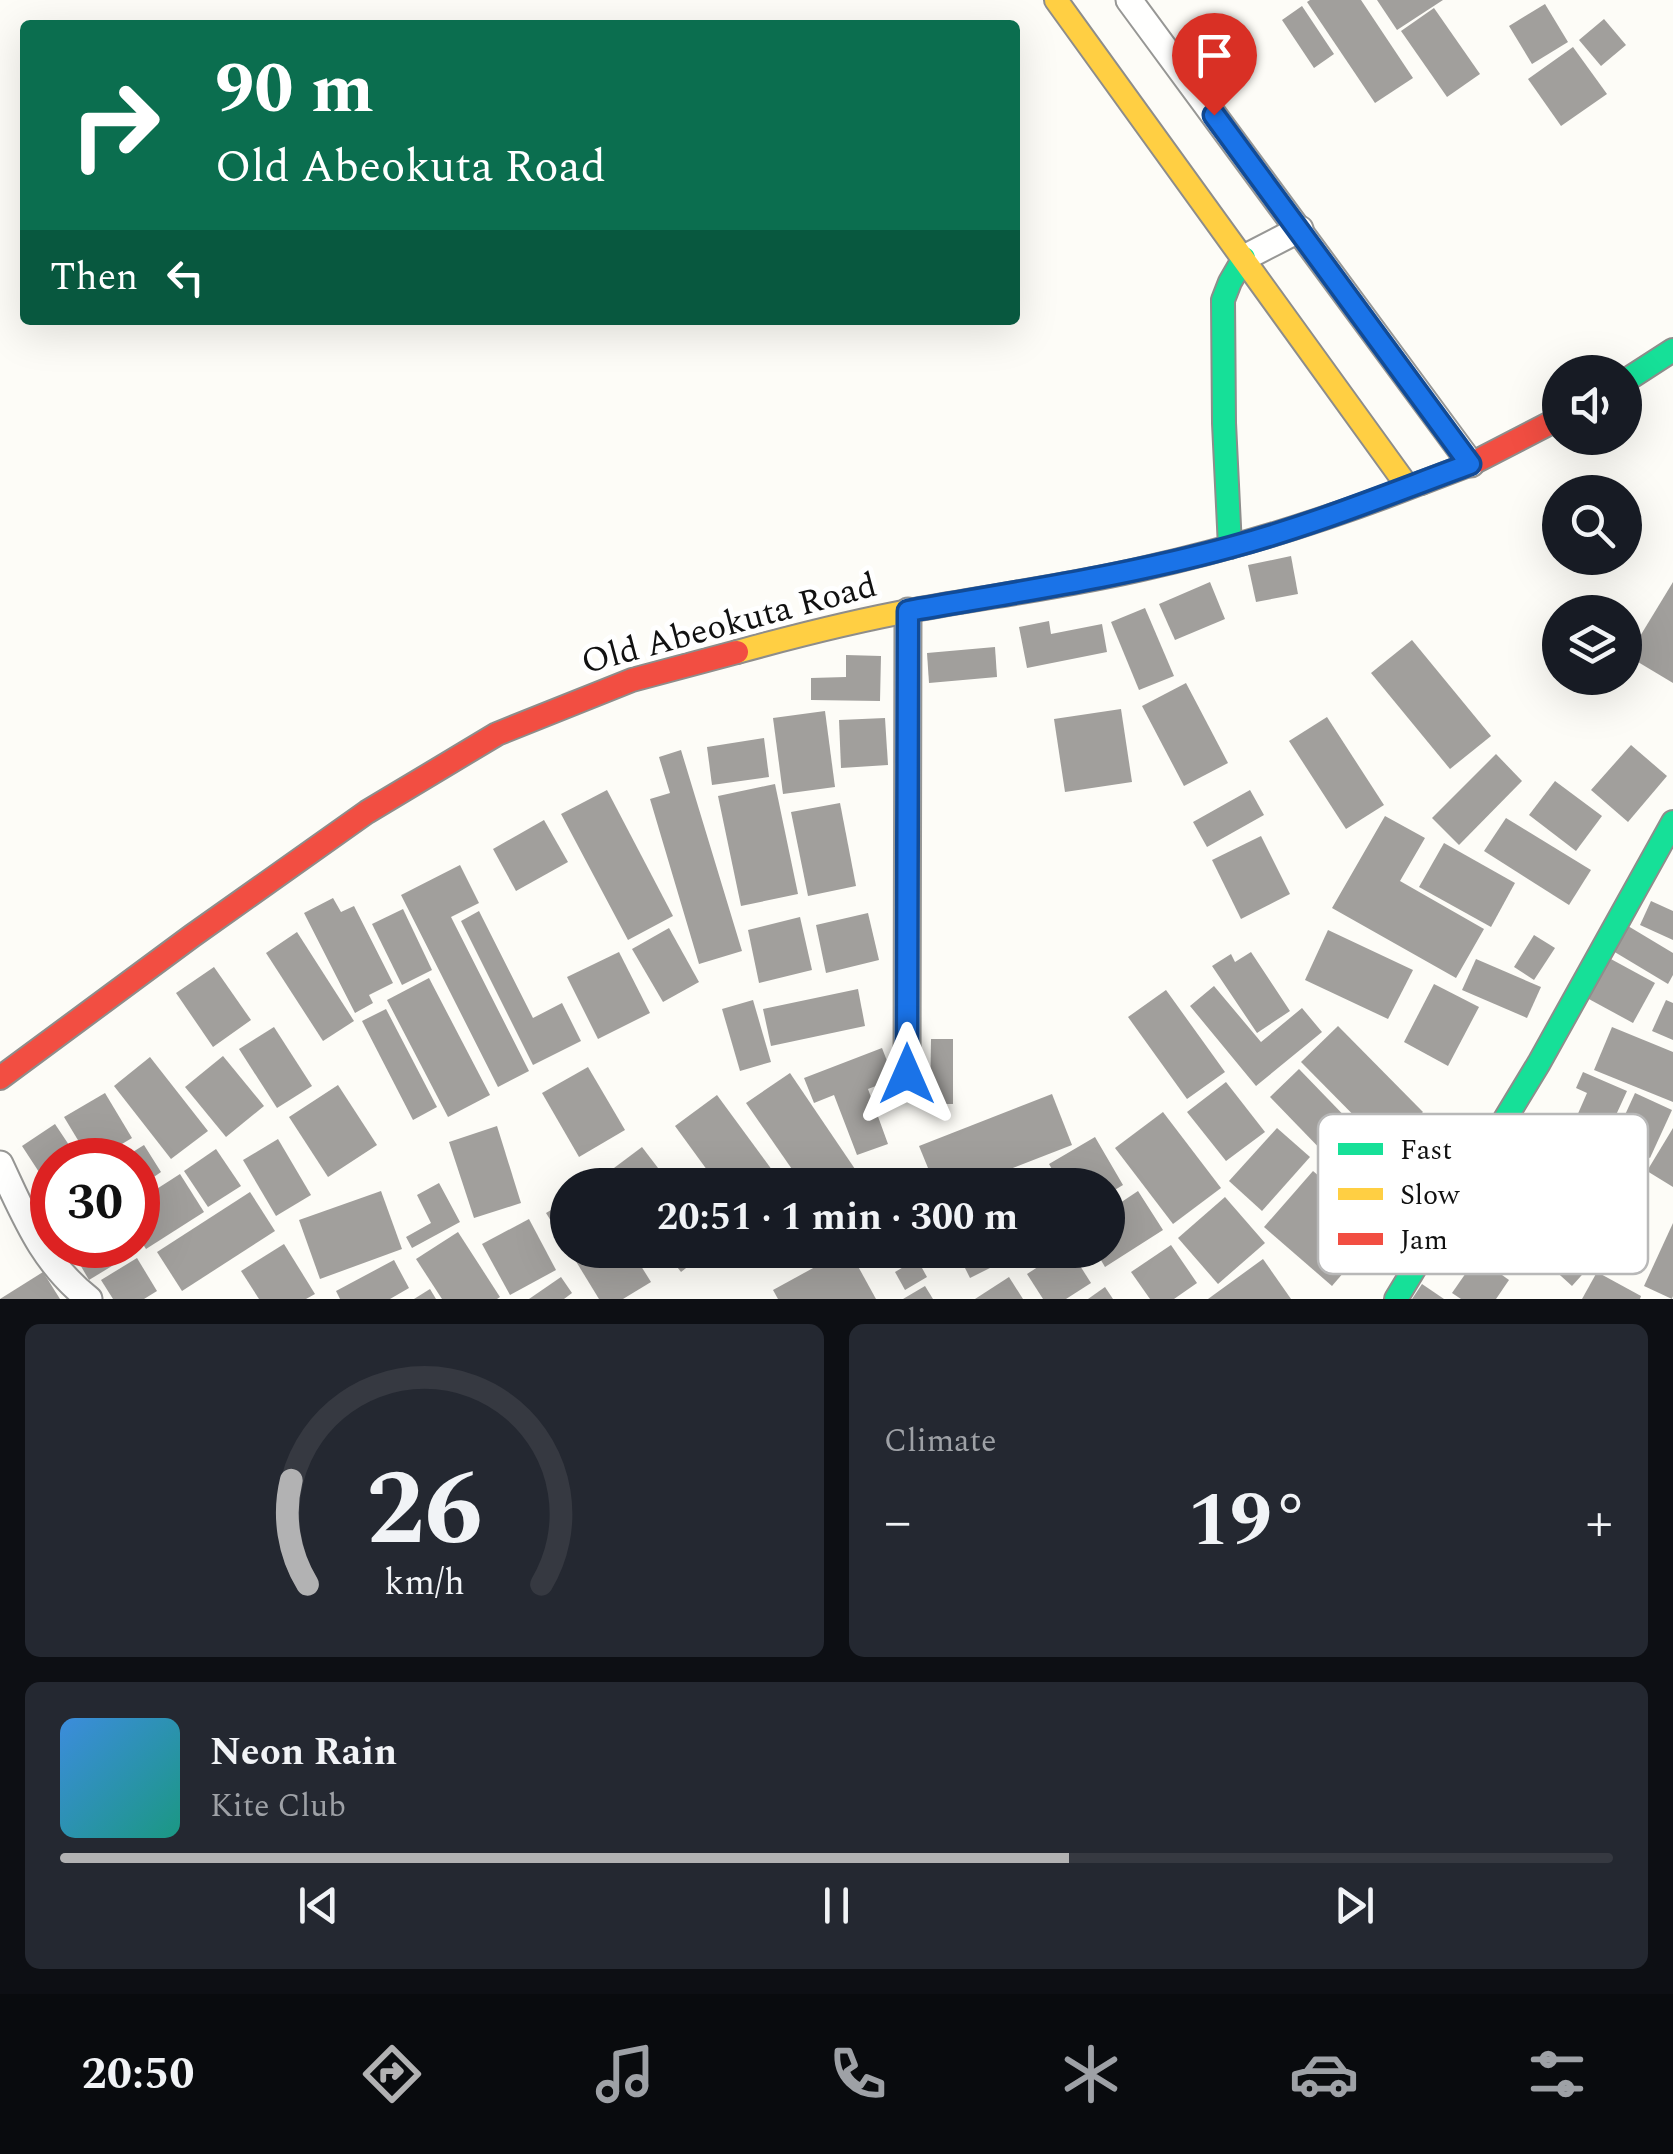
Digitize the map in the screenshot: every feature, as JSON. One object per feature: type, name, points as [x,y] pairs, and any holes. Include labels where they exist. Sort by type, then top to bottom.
[{"type":"main road","points":[[1056,0],[1408,487]]},
{"type":"main road","points":[[1230,547],[1223,300],[1244,258]]},
{"type":"main road","points":[[1642,370],[1673,350]]},
{"type":"main road","name":"Old Abeokuta Road","points":[[0,1078],[367,812],[497,734],[632,680],[798,635],[1143,568],[1230,547],[1361,506],[1470,464],[1542,427]]},
{"type":"main road","points":[[1510,1114],[1673,822]]},
{"type":"main road","points":[[1396,1299],[1412,1274]]},
{"type":"street","points":[[1129,0],[1470,464]]},
{"type":"street","points":[[1244,258],[1300,229]]},
{"type":"street","points":[[907,1074],[908,611]]},
{"type":"street","points":[[0,1164],[50,1260],[66,1281],[89,1299]]},
{"type":"building","points":[[1361,0],[1413,78],[1375,103],[1307,2]]},
{"type":"building","points":[[1377,0],[1443,0],[1397,30]]},
{"type":"building","points":[[1545,4],[1568,42],[1532,64],[1509,26]]},
{"type":"building","points":[[1302,6],[1334,54],[1314,68],[1282,20]]},
{"type":"building","points":[[1434,8],[1480,74],[1447,97],[1401,31]]},
{"type":"building","points":[[1604,19],[1626,45],[1601,66],[1579,40]]},
{"type":"building","points":[[1573,47],[1607,94],[1561,126],[1528,79]]},
{"type":"building","points":[[1291,556],[1298,594],[1256,602],[1248,565]]},
{"type":"building","points":[[1210,582],[1225,619],[1175,640],[1159,604]]},
{"type":"building","points":[[1673,582],[1673,683],[1642,664],[1642,633]]},
{"type":"building","points":[[1145,608],[1174,676],[1139,690],[1111,622]]},
{"type":"building","points":[[1049,621],[1051,634],[1102,624],[1107,652],[1027,668],[1019,627]]},
{"type":"building","points":[[1412,640],[1491,736],[1450,769],[1371,673]]},
{"type":"building","points":[[995,647],[997,677],[929,683],[927,653]]},
{"type":"building","points":[[846,655],[881,656],[880,701],[811,700],[811,678],[846,677]]},
{"type":"building","points":[[1186,683],[1228,763],[1184,786],[1142,706]]},
{"type":"building","points":[[1121,709],[1132,782],[1065,792],[1054,719]]},
{"type":"building","points":[[825,711],[835,787],[783,794],[773,718]]},
{"type":"building","points":[[1327,717],[1384,805],[1346,829],[1289,741]]},
{"type":"building","points":[[885,718],[888,765],[841,768],[839,720]]},
{"type":"building","points":[[764,738],[769,777],[712,785],[707,747]]},
{"type":"building","points":[[1631,745],[1667,776],[1628,822],[1591,790]]},
{"type":"building","points":[[681,750],[742,951],[699,964],[650,799],[670,793],[659,757]]},
{"type":"building","points":[[1496,754],[1522,781],[1459,845],[1432,818]]},
{"type":"building","points":[[1555,781],[1602,816],[1576,851],[1529,815]]},
{"type":"building","points":[[775,784],[798,894],[741,906],[718,796]]},
{"type":"building","points":[[607,790],[673,916],[628,940],[561,814]]},
{"type":"building","points":[[1250,790],[1264,815],[1207,847],[1193,822]]},
{"type":"building","points":[[840,803],[856,886],[808,896],[791,812]]},
{"type":"building","points":[[1385,816],[1425,838],[1400,881],[1484,929],[1456,978],[1332,908]]},
{"type":"building","points":[[1506,818],[1591,870],[1569,905],[1484,851]]},
{"type":"building","points":[[544,820],[568,862],[516,891],[493,849]]},
{"type":"building","points":[[1261,836],[1290,894],[1241,919],[1212,860]]},
{"type":"building","points":[[1444,843],[1515,883],[1491,927],[1419,887]]},
{"type":"building","points":[[460,865],[479,903],[451,917],[529,1071],[498,1087],[401,895]]},
{"type":"building","points":[[333,898],[341,912],[354,906],[393,983],[369,995],[373,1003],[355,1013],[304,913]]},
{"type":"building","points":[[1651,901],[1673,911],[1673,940],[1640,925]]},
{"type":"building","points":[[403,909],[432,970],[402,985],[372,924]]},
{"type":"building","points":[[479,911],[533,1018],[562,1003],[581,1041],[533,1065],[461,921]]},
{"type":"building","points":[[868,913],[879,960],[826,973],[816,925]]},
{"type":"building","points":[[800,917],[812,970],[759,983],[748,930]]},
{"type":"building","points":[[1628,926],[1673,953],[1673,975],[1668,984],[1613,951]]},
{"type":"building","points":[[669,928],[699,982],[663,1002],[632,949]]},
{"type":"building","points":[[1328,930],[1413,970],[1388,1019],[1305,980]]},
{"type":"building","points":[[297,932],[354,1021],[323,1041],[266,953]]},
{"type":"building","points":[[1534,935],[1555,948],[1534,980],[1514,967]]},
{"type":"building","points":[[619,952],[650,1013],[598,1039],[567,977]]},
{"type":"building","points":[[1251,952],[1290,1011],[1257,1033],[1212,966],[1231,954],[1235,962]]},
{"type":"building","points":[[1609,958],[1655,983],[1633,1023],[1587,998]]},
{"type":"building","points":[[1476,959],[1541,987],[1527,1018],[1462,990]]},
{"type":"building","points":[[214,967],[251,1020],[213,1047],[176,993]]},
{"type":"building","points":[[429,978],[490,1095],[448,1117],[387,1000]]},
{"type":"building","points":[[1434,984],[1479,1007],[1448,1066],[1404,1042]]},
{"type":"building","points":[[1214,986],[1261,1042],[1302,1008],[1322,1032],[1256,1086],[1190,1006]]},
{"type":"building","points":[[858,989],[865,1026],[771,1046],[763,1009]]},
{"type":"building","points":[[1166,990],[1225,1072],[1187,1099],[1128,1017]]},
{"type":"building","points":[[753,1000],[771,1062],[740,1071],[722,1009]]},
{"type":"building","points":[[1666,1000],[1673,1003],[1673,1040],[1652,1031]]},
{"type":"building","points":[[386,1009],[437,1107],[413,1120],[362,1021]]},
{"type":"building","points":[[1338,1026],[1423,1112],[1352,1114],[1301,1062]]},
{"type":"building","points":[[274,1027],[312,1086],[277,1108],[239,1049]]},
{"type":"building","points":[[1612,1027],[1673,1052],[1673,1102],[1594,1070]]},
{"type":"building","points":[[931,1039],[953,1039],[953,1104],[930,1104]]},
{"type":"building","points":[[882,1048],[894,1079],[868,1089],[888,1144],[857,1155],[834,1095],[814,1103],[804,1078]]},
{"type":"building","points":[[223,1056],[264,1106],[226,1137],[185,1087]]},
{"type":"building","points":[[150,1057],[208,1131],[171,1159],[160,1145],[160,1138],[155,1138],[114,1086]]},
{"type":"building","points":[[588,1067],[625,1130],[579,1157],[542,1093]]},
{"type":"building","points":[[1299,1069],[1343,1114],[1318,1114],[1318,1147],[1270,1097]]},
{"type":"building","points":[[1583,1072],[1627,1091],[1616,1114],[1578,1114],[1587,1093],[1576,1088]]},
{"type":"building","points":[[790,1073],[854,1168],[791,1168],[746,1103]]},
{"type":"building","points":[[1226,1082],[1265,1132],[1226,1161],[1187,1112]]},
{"type":"building","points":[[338,1085],[377,1145],[328,1177],[289,1117]]},
{"type":"building","points":[[105,1093],[132,1138],[77,1138],[64,1117]]},
{"type":"building","points":[[1635,1093],[1672,1110],[1650,1158],[1648,1114],[1625,1114]]},
{"type":"building","points":[[1052,1094],[1072,1145],[1013,1168],[928,1168],[919,1146]]},
{"type":"building","points":[[717,1095],[771,1168],[706,1168],[675,1126]]},
{"type":"building","points":[[1163,1112],[1221,1188],[1173,1224],[1115,1148]]},
{"type":"building","points":[[55,1124],[64,1138],[34,1138]]},
{"type":"building","points":[[497,1126],[521,1203],[474,1218],[449,1142]]},
{"type":"building","points":[[1277,1128],[1310,1157],[1262,1211],[1229,1181]]},
{"type":"building","points":[[1673,1128],[1673,1187],[1648,1169]]},
{"type":"building","points":[[1095,1137],[1113,1168],[1051,1168],[1049,1164]]},
{"type":"building","points":[[278,1139],[311,1195],[276,1216],[243,1160]]},
{"type":"building","points":[[30,1141],[30,1158],[22,1146]]},
{"type":"building","points":[[642,1147],[658,1168],[614,1168]]},
{"type":"building","points":[[216,1149],[241,1186],[208,1207],[184,1171]]},
{"type":"building","points":[[1313,1171],[1318,1175],[1318,1274],[1264,1227]]},
{"type":"building","points":[[180,1174],[204,1212],[160,1240],[160,1187]]},
{"type":"building","points":[[439,1183],[460,1222],[412,1248],[406,1237],[431,1223],[417,1195]]},
{"type":"building","points":[[381,1191],[402,1249],[320,1279],[299,1220]]},
{"type":"building","points":[[1138,1191],[1163,1230],[1125,1254],[1125,1200]]},
{"type":"building","points":[[250,1192],[275,1231],[182,1291],[160,1257],[160,1250]]},
{"type":"building","points":[[1225,1197],[1265,1243],[1218,1284],[1178,1238]]},
{"type":"building","points":[[529,1219],[550,1259],[550,1268],[556,1270],[510,1295],[482,1244]]},
{"type":"building","points":[[1673,1223],[1673,1296],[1672,1299],[1644,1286]]},
{"type":"building","points":[[458,1232],[500,1297],[497,1299],[442,1299],[416,1259]]},
{"type":"building","points":[[284,1244],[315,1294],[306,1299],[259,1299],[241,1271]]},
{"type":"building","points":[[1171,1245],[1197,1283],[1174,1299],[1150,1299],[1131,1272]]},
{"type":"building","points":[[1263,1259],[1291,1299],[1208,1299]]},
{"type":"building","points":[[394,1260],[409,1288],[390,1299],[340,1299],[336,1291]]},
{"type":"building","points":[[82,1268],[109,1268],[89,1280]]},
{"type":"building","points":[[121,1268],[143,1268],[157,1291],[144,1299],[113,1299],[101,1280]]},
{"type":"building","points":[[580,1268],[642,1268],[651,1282],[623,1299],[599,1299]]},
{"type":"building","points":[[813,1268],[859,1268],[876,1299],[778,1299],[773,1290]]},
{"type":"building","points":[[922,1268],[927,1277],[905,1290],[895,1272]]},
{"type":"building","points":[[965,1268],[990,1268],[970,1278]]},
{"type":"building","points":[[1036,1268],[1081,1268],[1091,1283],[1066,1299],[1043,1299],[1027,1274]]},
{"type":"building","points":[[43,1272],[60,1299],[0,1299]]},
{"type":"building","points":[[1318,1274],[1342,1274],[1332,1286]]},
{"type":"building","points":[[1465,1274],[1501,1274],[1509,1280],[1496,1299],[1461,1299],[1452,1293]]},
{"type":"building","points":[[1559,1274],[1583,1274],[1572,1286]]},
{"type":"building","points":[[1596,1274],[1641,1296],[1640,1299],[1582,1299]]},
{"type":"building","points":[[561,1277],[572,1293],[564,1299],[529,1299]]},
{"type":"building","points":[[1009,1277],[1023,1299],[975,1299]]},
{"type":"building","points":[[1422,1284],[1444,1299],[1412,1299]]},
{"type":"building","points":[[925,1286],[933,1299],[903,1299]]},
{"type":"building","points":[[1105,1287],[1113,1299],[1088,1299]]},
{"type":"building","points":[[430,1289],[436,1299],[414,1299]]},
{"type":"traffic: fast","points":[[1230,547],[1223,300],[1244,258]]},
{"type":"traffic: fast","points":[[1642,370],[1673,350]]},
{"type":"traffic: fast","points":[[1508,1114],[1673,822]]},
{"type":"traffic: fast","points":[[1396,1299],[1411,1274]]},
{"type":"traffic: slow","points":[[1056,0],[1408,487]]},
{"type":"traffic: slow","points":[[737,652],[892,614],[1181,560],[1285,531],[1421,483]]},
{"type":"traffic: jam","points":[[1421,483],[1471,464],[1542,427]]},
{"type":"traffic: jam","points":[[0,1078],[367,812],[497,734],[632,680],[737,652]]},
{"type":"route","points":[[907,1074],[908,611],[1143,568],[1230,547],[1361,506],[1470,464],[1214,115]]}]
